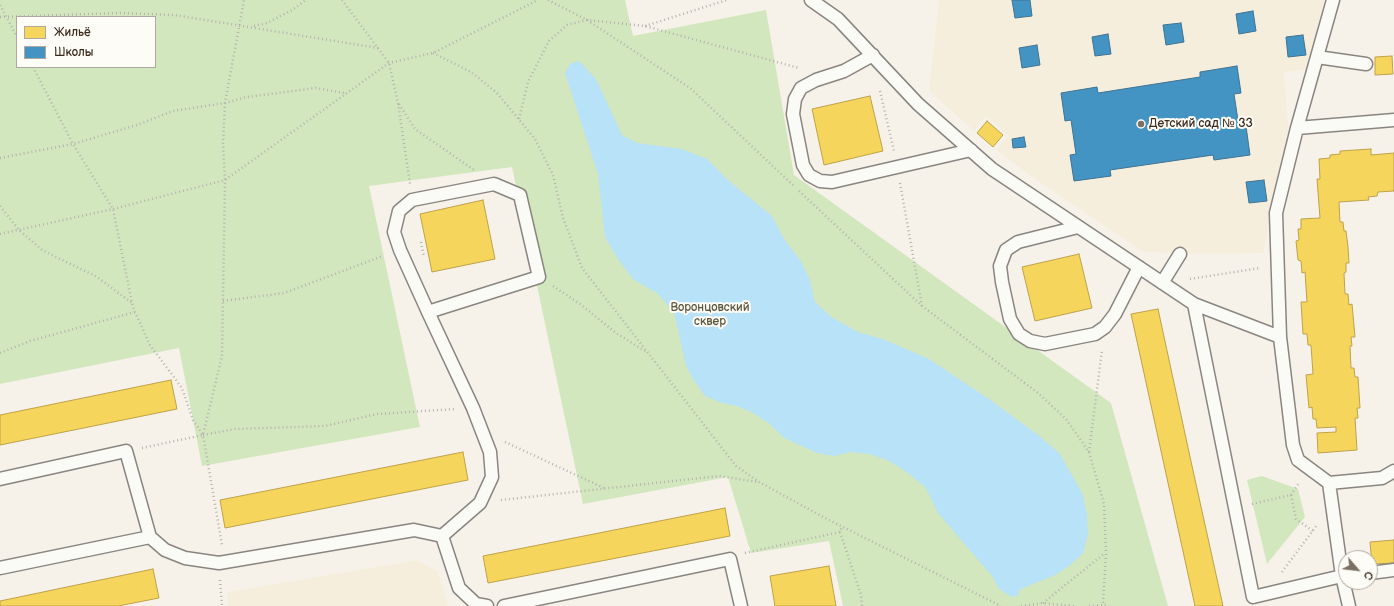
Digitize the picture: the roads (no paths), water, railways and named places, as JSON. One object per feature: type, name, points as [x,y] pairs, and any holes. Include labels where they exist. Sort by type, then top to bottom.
[{"type":"lane","points":[[811,0],[838,18],[918,104],[992,169],[1194,304],[1280,337]]},
{"type":"lane","points":[[1333,0],[1297,128],[1276,213],[1280,337],[1293,445],[1298,460],[1308,469],[1329,483],[1382,478],[1394,471]]},
{"type":"lane","points":[[873,55],[844,71],[816,80],[801,88],[795,99],[793,114],[803,165],[809,175],[820,181],[832,182],[971,150]]},
{"type":"lane","points":[[1317,57],[1366,64]]},
{"type":"lane","points":[[1297,128],[1394,120]]},
{"type":"lane","points":[[428,312],[539,277],[520,195],[494,184],[412,200],[399,211],[394,232],[400,250],[428,312],[473,408],[490,452],[492,477],[480,503],[442,536]]},
{"type":"lane","points":[[1078,226],[1018,242],[1006,250],[1000,266],[1010,319],[1018,334],[1030,341],[1045,344],[1095,334],[1105,328],[1115,314],[1139,267]]},
{"type":"lane","points":[[1162,283],[1180,254]]},
{"type":"lane","points":[[1194,304],[1235,507],[1256,599],[1338,578]]},
{"type":"lane","points":[[0,479],[126,451],[150,537],[165,550],[185,558],[222,563],[414,530],[442,536]]},
{"type":"lane","points":[[1329,483],[1340,550]]},
{"type":"lane","points":[[442,536],[459,588],[476,604],[487,606]]},
{"type":"lane","points":[[0,568],[150,537]]},
{"type":"lane","points":[[504,606],[730,559],[741,606]]},
{"type":"lane","points":[[1378,572],[1394,570]]},
{"type":"lane","points":[[1346,590],[1349,606]]},
{"type":"water","points":[[579,61],[596,79],[622,135],[637,143],[682,149],[707,159],[729,181],[772,216],[784,239],[800,260],[810,280],[815,302],[831,317],[858,332],[883,339],[929,359],[989,399],[1042,438],[1060,454],[1082,493],[1087,513],[1088,534],[1083,553],[1069,566],[1055,575],[1019,590],[1019,595],[1012,597],[999,589],[992,576],[938,513],[926,488],[908,473],[889,461],[870,454],[851,452],[834,456],[817,453],[784,438],[770,424],[753,413],[737,406],[722,403],[705,396],[686,366],[674,312],[658,294],[633,279],[618,259],[605,237],[598,174],[565,73],[570,64]]},
{"type":"place","name":"Детский сад № 33","points":[[1141,124]]},
{"type":"park label","name":"Воронцовский сквер","points":[[710,315]]}]
